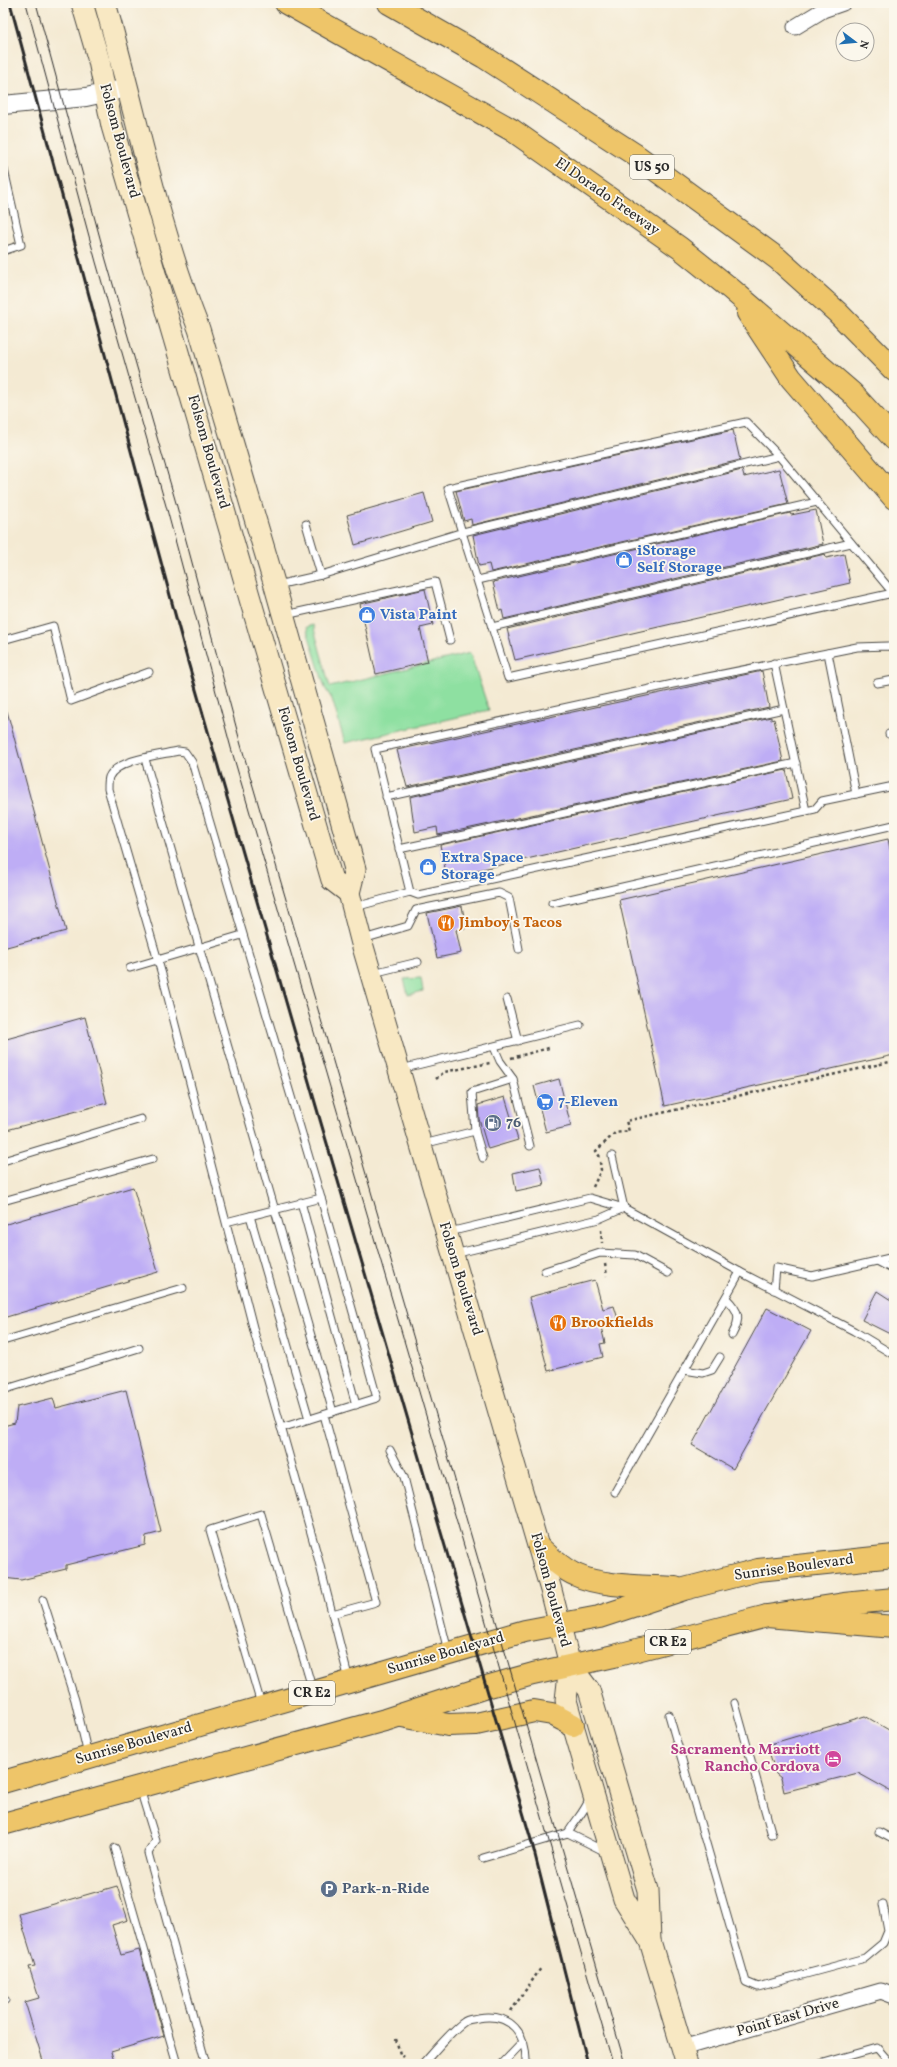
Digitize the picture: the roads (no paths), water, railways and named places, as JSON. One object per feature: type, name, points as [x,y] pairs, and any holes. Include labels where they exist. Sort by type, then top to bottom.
[{"type":"main road","name":"Folsom Boulevard","points":[[82,3],[98,57],[112,126],[230,526],[332,880],[351,900]]},
{"type":"main road","name":"Folsom Boulevard","points":[[105,3],[184,292],[199,329],[266,582]]},
{"type":"main road","name":"El Dorado Freeway","points":[[286,3],[512,130],[680,248],[731,289],[852,394],[894,439]]},
{"type":"main road","name":"US 50","points":[[389,3],[484,57],[634,154],[778,259],[837,312],[893,368]]},
{"type":"main road","points":[[731,289],[791,378],[894,498]]},
{"type":"main road","points":[[230,526],[248,543],[266,582],[268,608],[283,615]]},
{"type":"main road","name":"Folsom Boulevard","points":[[283,615],[355,869],[351,900],[361,940],[452,1255],[539,1547],[560,1625],[570,1665],[566,1700],[624,1899],[650,1941]]},
{"type":"main road","points":[[539,1547],[557,1563],[581,1577],[599,1582],[684,1589]]},
{"type":"main road","name":"Sunrise Boulevard","points":[[3,1782],[525,1631],[599,1617],[684,1589],[758,1570],[894,1556]]},
{"type":"main road","name":"CR E2","points":[[3,1824],[401,1716],[486,1687],[570,1665],[614,1656],[766,1616],[844,1604],[894,1599]]},
{"type":"main road","points":[[766,1616],[894,1627]]},
{"type":"main road","name":"Folsom Boulevard","points":[[570,1665],[590,1690],[648,1890],[650,1941],[685,2056]]},
{"type":"main road","points":[[401,1716],[448,1725],[476,1724],[534,1711],[552,1714],[573,1725]]},
{"type":"street","points":[[795,26],[823,10],[843,3]]},
{"type":"street","points":[[3,105],[70,99],[127,88]]},
{"type":"street","name":"Point East Drive","points":[[685,2056],[881,1991],[893,1992]]},
{"type":"lane","points":[[3,165],[21,245],[3,251]]},
{"type":"lane","points":[[746,422],[779,456],[893,593],[508,678],[448,488],[746,422]]},
{"type":"lane","points":[[266,582],[321,575],[463,532],[779,456]]},
{"type":"lane","points":[[478,580],[818,502]]},
{"type":"lane","points":[[306,524],[321,575]]},
{"type":"lane","points":[[492,627],[852,543]]},
{"type":"lane","points":[[283,615],[435,582],[450,640]]},
{"type":"lane","points":[[3,640],[53,626],[71,701],[149,672]]},
{"type":"lane","points":[[410,892],[375,749],[857,647],[894,647]]},
{"type":"lane","points":[[828,653],[856,794]]},
{"type":"lane","points":[[774,664],[806,811]]},
{"type":"lane","points":[[878,683],[894,680]]},
{"type":"lane","points":[[386,797],[784,709]]},
{"type":"lane","points":[[281,1428],[377,1398],[321,1198],[192,762],[185,752],[178,751],[128,762],[115,769],[109,777],[108,789],[158,960],[254,1335],[281,1428],[350,1682]]},
{"type":"lane","points":[[145,759],[198,948],[277,1210],[333,1412]]},
{"type":"lane","points":[[399,849],[796,763]]},
{"type":"lane","points":[[351,900],[410,892],[418,895],[424,894],[815,809],[822,801],[894,786]]},
{"type":"lane","points":[[552,903],[894,825]]},
{"type":"lane","points":[[361,940],[408,926],[416,910],[499,893],[504,894],[509,898],[519,949]]},
{"type":"lane","points":[[130,968],[242,935]]},
{"type":"lane","points":[[371,974],[418,962]]},
{"type":"lane","points":[[507,999],[518,1041]]},
{"type":"lane","points":[[399,1069],[580,1025]]},
{"type":"lane","points":[[494,1047],[500,1061],[513,1079],[530,1146]]},
{"type":"lane","points":[[483,1158],[475,1131],[472,1092],[513,1079]]},
{"type":"lane","points":[[3,1162],[141,1120]]},
{"type":"lane","points":[[421,1145],[475,1131]]},
{"type":"lane","points":[[612,1156],[624,1208]]},
{"type":"lane","points":[[3,1200],[153,1159]]},
{"type":"lane","points":[[226,1222],[321,1198]]},
{"type":"lane","points":[[446,1233],[590,1198],[624,1208],[740,1272],[854,1331],[894,1355]]},
{"type":"lane","points":[[301,1202],[356,1405]]},
{"type":"lane","points":[[452,1255],[599,1219],[624,1208]]},
{"type":"lane","points":[[250,1216],[309,1419]]},
{"type":"lane","points":[[545,1271],[600,1253],[636,1255],[668,1273]]},
{"type":"lane","points":[[774,1290],[776,1268],[812,1276],[894,1257]]},
{"type":"lane","points":[[877,1261],[894,1270]]},
{"type":"lane","points":[[615,1492],[740,1272]]},
{"type":"lane","points":[[3,1341],[183,1288]]},
{"type":"lane","points":[[726,1298],[733,1304],[739,1322],[732,1335]]},
{"type":"lane","points":[[3,1390],[139,1348]]},
{"type":"lane","points":[[684,1370],[703,1373],[712,1370],[720,1357]]},
{"type":"lane","points":[[324,1415],[376,1602],[332,1614]]},
{"type":"lane","points":[[390,1450],[404,1477],[448,1653]]},
{"type":"lane","points":[[262,1708],[210,1530],[261,1514],[313,1693]]},
{"type":"lane","points":[[43,1600],[75,1700],[89,1758]]},
{"type":"lane","points":[[735,1702],[772,1835]]},
{"type":"lane","points":[[669,1715],[746,1982],[758,1988],[865,1958],[883,1943],[888,1931],[883,1904]]},
{"type":"lane","points":[[140,1786],[156,1841],[148,1853],[206,2064]]},
{"type":"lane","points":[[568,1833],[574,1822],[584,1812],[592,1792]]},
{"type":"lane","points":[[879,1832],[894,1840]]},
{"type":"lane","points":[[482,1858],[568,1833],[611,1855]]},
{"type":"lane","points":[[114,1848],[177,2064]]},
{"type":"lane","points":[[423,2064],[464,2021],[491,2016],[504,2020],[519,2030],[526,2052],[526,2064]]},
{"type":"lane","points":[[502,2064],[523,2042]]},
{"type":"lane","points":[[820,2064],[877,2048],[891,2064]]},
{"type":"tram line","points":[[26,3],[96,262],[166,506],[231,748],[467,1556],[613,2064]]},
{"type":"tram line","points":[[36,3],[106,260],[176,503],[241,745],[625,2064]]},
{"type":"railway","points":[[10,3],[188,662],[316,1106],[532,1843],[588,2064]]},
{"type":"place","name":"iStorage Self Storage","points":[[624,560]]},
{"type":"place","name":"Vista Paint","points":[[367,615]]},
{"type":"place","name":"Extra Space Storage","points":[[428,867]]},
{"type":"place","name":"Jimboy's Tacos","points":[[446,923]]},
{"type":"place","name":"7-Eleven","points":[[545,1102]]},
{"type":"place","name":"76","points":[[493,1123]]},
{"type":"place","name":"Brookfields","points":[[558,1323]]},
{"type":"place","name":"Sacramento Marriott Rancho Cordova","points":[[833,1759]]},
{"type":"place","name":"Park-n-Ride","points":[[329,1889]]}]
